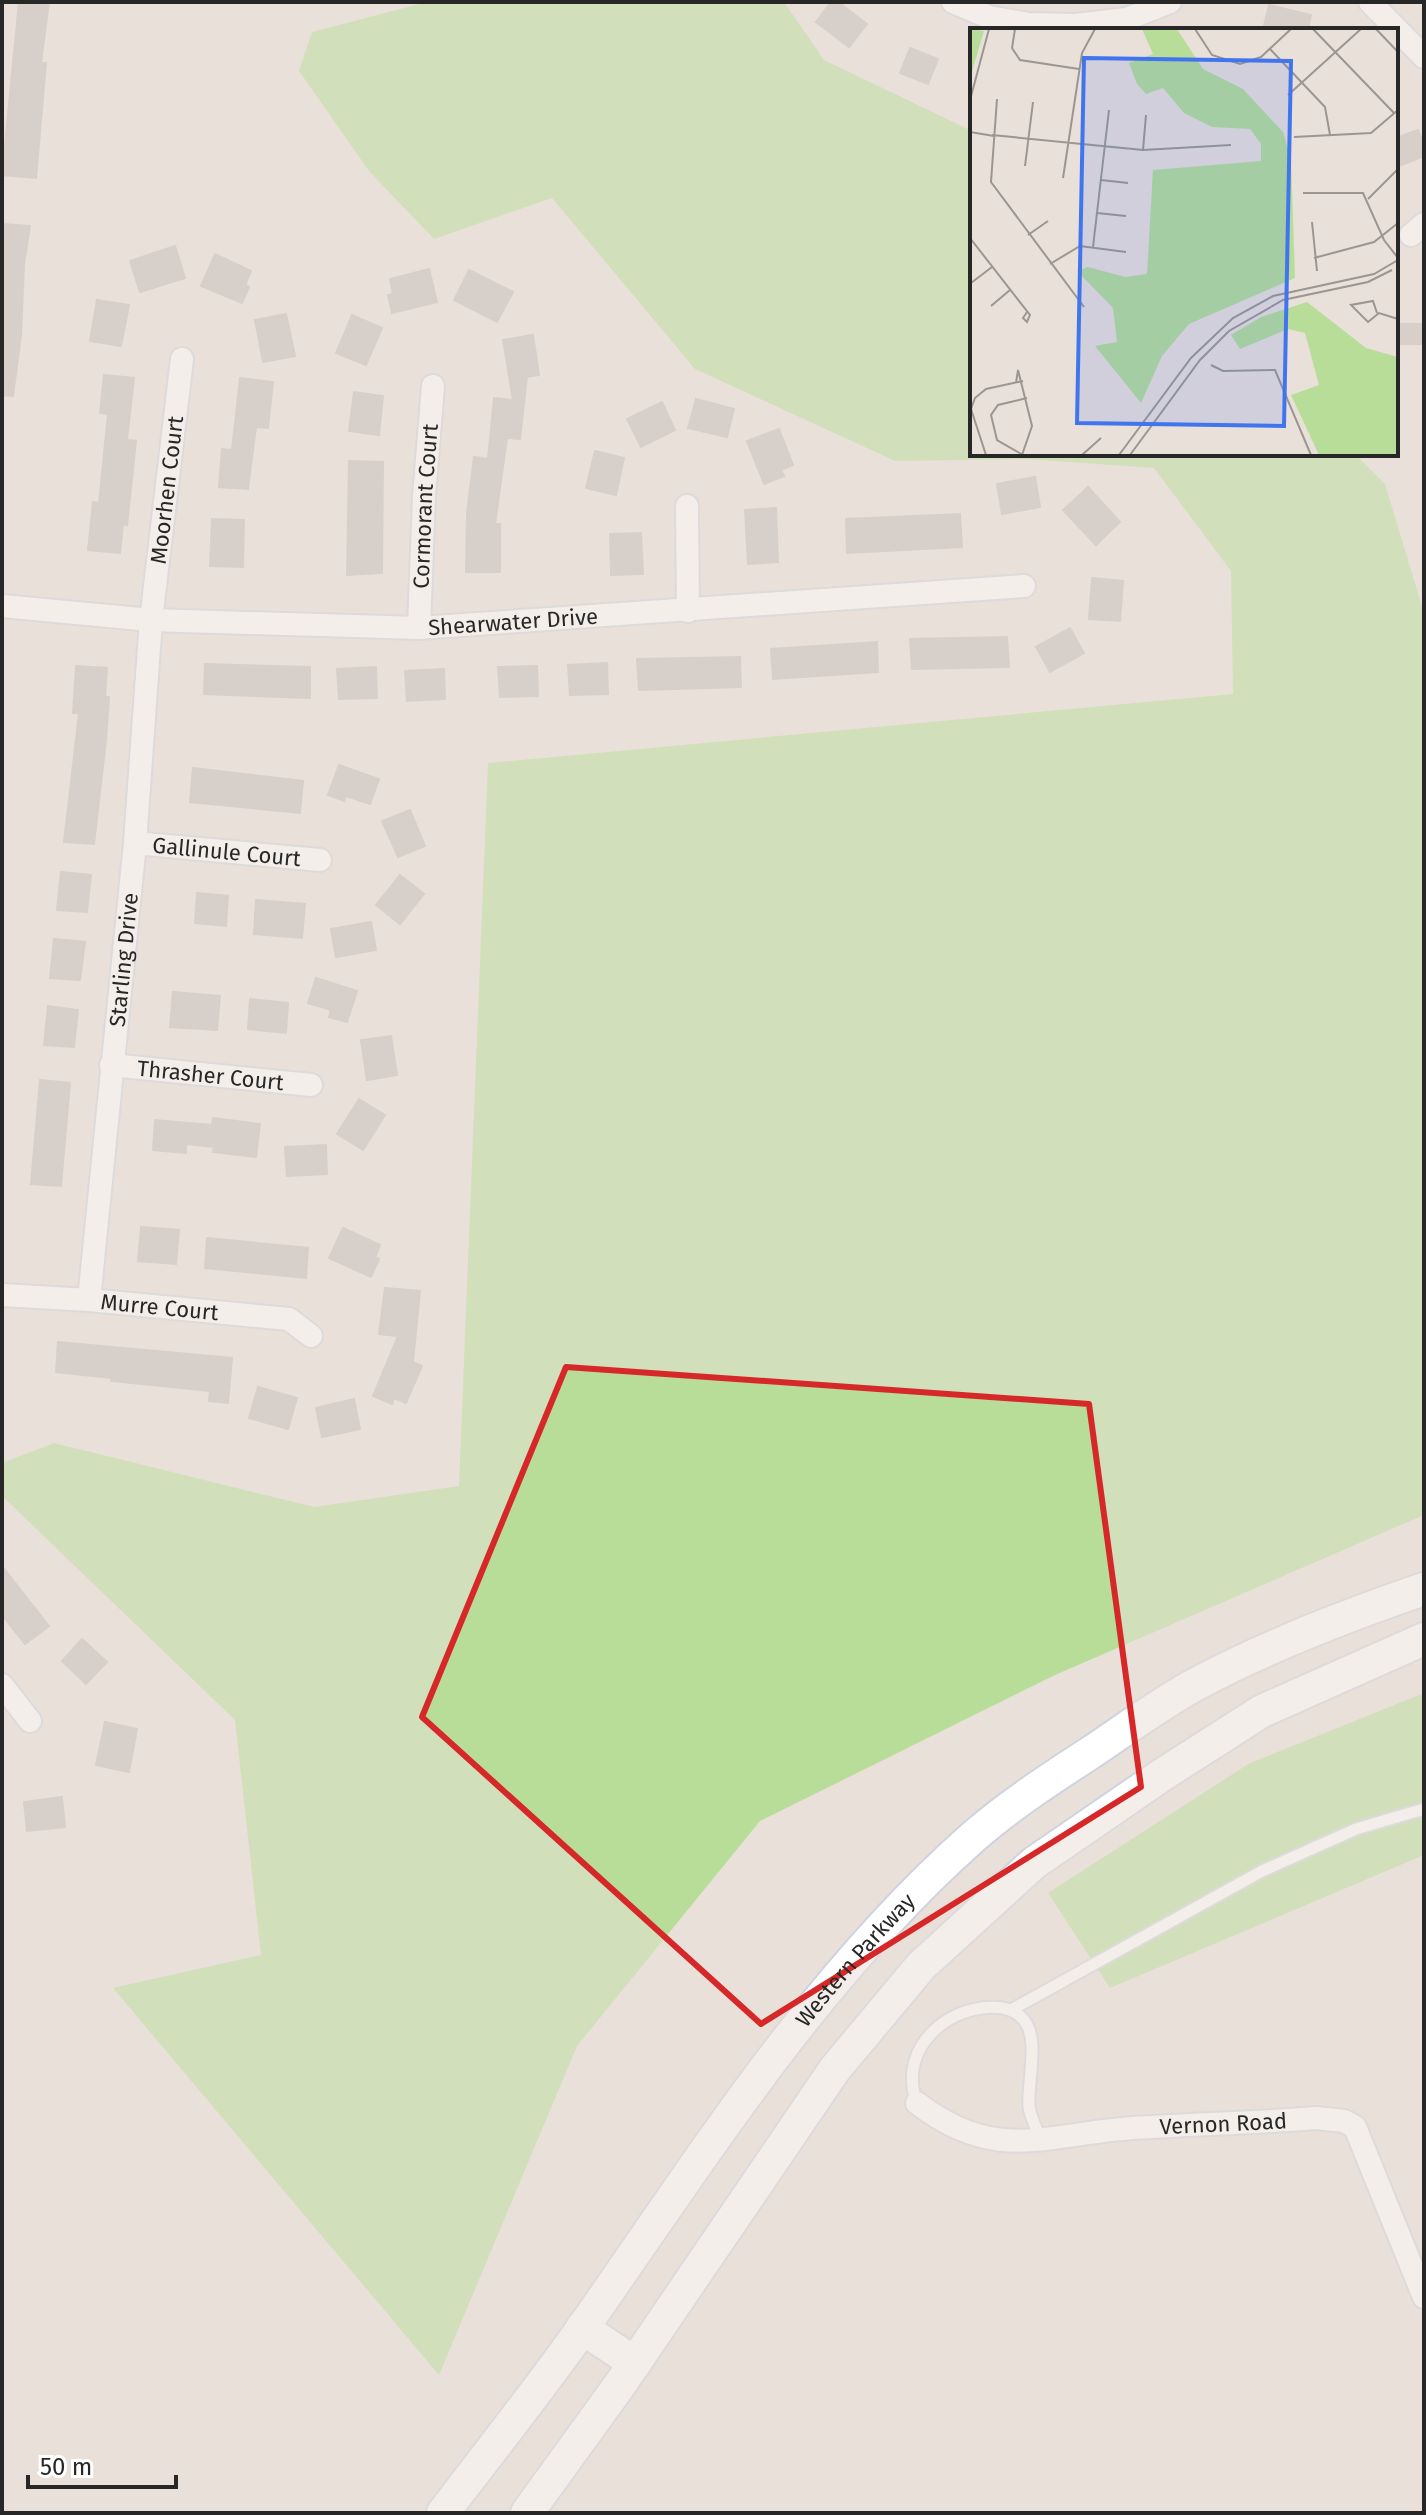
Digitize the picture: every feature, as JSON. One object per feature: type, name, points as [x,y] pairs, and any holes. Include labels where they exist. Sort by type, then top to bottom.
[{"type":"main road","name":"Western Parkway","points":[[443,2513],[582,2328],[681,2183],[776,2053],[914,1893],[974,1836],[1060,1773],[1199,1682],[1334,1619],[1424,1589]]},
{"type":"main road","points":[[527,2513],[635,2363],[835,2069],[921,1966],[1034,1863],[1162,1775],[1262,1711],[1424,1639]]},
{"type":"main road","points":[[582,2328],[635,2363]]},
{"type":"street","points":[[953,2],[989,17],[1029,24],[1076,25],[1127,19],[1170,2]]},
{"type":"street","points":[[1370,2],[1396,28]]},
{"type":"street","points":[[1398,31],[1424,57]]},
{"type":"street","name":"Moorhen Court","points":[[151,620],[182,359]]},
{"type":"street","name":"Cormorant Court","points":[[419,628],[424,496],[433,386]]},
{"type":"street","points":[[687,506],[688,611]]},
{"type":"street","name":"Shearwater Drive","points":[[2,606],[151,620],[419,628],[1024,586]]},
{"type":"street","name":"Starling Drive","points":[[89,1300],[135,843],[151,620]]},
{"type":"street","name":"Gallinule Court","points":[[135,843],[320,860]]},
{"type":"street","name":"Thrasher Court","points":[[111,1065],[311,1085]]},
{"type":"street","name":"Murre Court","points":[[2,1295],[289,1319],[311,1336]]},
{"type":"street","points":[[2,1685],[30,1721]]},
{"type":"street","name":"Vernon Road","points":[[917,2103],[936,2118],[964,2131],[996,2140],[1042,2141],[1130,2128],[1316,2118],[1344,2121],[1355,2127],[1365,2146],[1401,2245],[1424,2297]]},
{"type":"lane","points":[[1011,2010],[1262,1871],[1356,1829],[1424,1809]]},
{"type":"lane","points":[[917,2103],[911,2077],[922,2047],[935,2027],[962,2010],[992,2007],[1011,2010],[1025,2019],[1031,2035],[1029,2109],[1042,2141]]},
{"type":"highlighted area","points":[[566,1367],[1089,1404],[1141,1787],[761,2024],[422,1717]]},
{"type":"green space","points":[[427,2],[784,2],[824,60],[970,130],[970,456],[1357,456],[1385,484],[1424,613],[1424,1515],[1055,1675],[760,1821],[577,2046],[439,2375],[113,1988],[261,1955],[235,1720],[2,1496],[2,1463],[54,1443],[314,1507],[459,1486],[488,763],[1233,694],[1231,571],[1154,468],[1027,459],[895,461],[695,369],[552,198],[434,239],[369,171],[299,71],[312,32]]},
{"type":"green space","points":[[1424,1693],[1424,1855],[1110,1988],[1048,1893],[1250,1763]]},
{"type":"building","points":[[19,2],[49,2],[41,63],[46,63],[36,178],[2,175]]},
{"type":"building","points":[[831,2],[838,2],[867,24],[849,47],[816,22]]},
{"type":"building","points":[[1269,5],[1311,15],[1308,28],[1263,28]]},
{"type":"building","points":[[910,48],[938,59],[928,84],[900,73]]},
{"type":"building","points":[[1418,130],[1424,144],[1424,156],[1398,166],[1398,137]]},
{"type":"building","points":[[2,224],[30,226],[13,396],[2,395]]},
{"type":"building","points":[[175,246],[185,278],[140,292],[130,261]]},
{"type":"building","points":[[215,254],[251,271],[245,285],[249,287],[242,303],[201,286]]},
{"type":"building","points":[[429,269],[437,302],[392,313],[388,295],[393,294],[390,279]]},
{"type":"building","points":[[469,270],[513,292],[497,322],[454,300]]},
{"type":"building","points":[[97,300],[129,305],[121,346],[90,341]]},
{"type":"building","points":[[286,314],[295,356],[263,362],[255,320]]},
{"type":"building","points":[[352,315],[382,328],[366,365],[336,353]]},
{"type":"building","points":[[1398,324],[1424,324],[1424,344],[1398,344]]},
{"type":"building","points":[[533,335],[539,375],[527,377],[520,439],[507,438],[495,524],[500,524],[500,572],[466,572],[467,513],[474,457],[488,459],[494,398],[513,400],[503,340]]},
{"type":"building","points":[[104,375],[134,378],[127,440],[136,441],[127,525],[123,524],[120,553],[88,550],[93,502],[99,503],[108,414],[100,413]]},
{"type":"building","points":[[240,378],[273,382],[268,428],[256,427],[248,489],[219,487],[222,449],[232,450]]},
{"type":"building","points":[[354,392],[383,396],[379,435],[349,431]]},
{"type":"building","points":[[696,399],[734,409],[727,437],[688,428]]},
{"type":"building","points":[[662,402],[675,430],[641,447],[627,419]]},
{"type":"building","points":[[779,429],[793,465],[781,470],[784,476],[764,484],[747,441]]},
{"type":"building","points":[[595,451],[624,458],[616,495],[586,488]]},
{"type":"building","points":[[349,461],[383,462],[382,573],[347,575]]},
{"type":"building","points":[[1035,477],[1040,507],[1002,514],[997,484]]},
{"type":"building","points":[[1088,487],[1120,522],[1096,545],[1063,510]]},
{"type":"building","points":[[776,508],[778,562],[748,564],[745,510]]},
{"type":"building","points":[[960,514],[962,547],[847,553],[846,519]]},
{"type":"building","points":[[212,519],[244,520],[243,567],[210,566]]},
{"type":"building","points":[[641,533],[643,574],[611,575],[610,534]]},
{"type":"building","points":[[1092,578],[1123,581],[1120,621],[1089,619]]},
{"type":"building","points":[[1070,628],[1084,653],[1050,672],[1036,647]]},
{"type":"building","points":[[1007,637],[1009,667],[912,669],[910,639]]},
{"type":"building","points":[[877,642],[878,672],[773,679],[771,649]]},
{"type":"building","points":[[740,657],[741,687],[639,690],[637,659]]},
{"type":"building","points":[[607,663],[608,694],[570,695],[568,665]]},
{"type":"building","points":[[205,664],[310,667],[310,698],[204,694]]},
{"type":"building","points":[[76,666],[107,668],[105,697],[109,697],[106,740],[94,844],[64,842],[79,713],[73,713]]},
{"type":"building","points":[[537,666],[538,696],[500,697],[498,667]]},
{"type":"building","points":[[376,667],[377,698],[339,699],[337,669]]},
{"type":"building","points":[[444,669],[445,699],[407,701],[405,671]]},
{"type":"building","points":[[339,765],[379,779],[370,804],[346,796],[344,801],[328,795]]},
{"type":"building","points":[[193,768],[303,781],[300,813],[190,802]]},
{"type":"building","points":[[410,810],[425,846],[398,857],[382,821]]},
{"type":"building","points":[[61,872],[91,875],[87,912],[57,910]]},
{"type":"building","points":[[400,875],[424,894],[400,924],[376,905]]},
{"type":"building","points":[[197,893],[228,896],[226,926],[195,923]]},
{"type":"building","points":[[256,900],[305,904],[302,938],[254,934]]},
{"type":"building","points":[[371,922],[376,950],[336,957],[331,929]]},
{"type":"building","points":[[54,939],[85,942],[80,980],[50,978]]},
{"type":"building","points":[[316,978],[357,991],[347,1022],[329,1017],[331,1010],[308,1003]]},
{"type":"building","points":[[173,992],[220,996],[217,1030],[170,1027]]},
{"type":"building","points":[[250,999],[288,1003],[286,1033],[248,1029]]},
{"type":"building","points":[[48,1006],[78,1010],[74,1047],[44,1045]]},
{"type":"building","points":[[391,1036],[397,1075],[367,1080],[361,1040]]},
{"type":"building","points":[[40,1080],[70,1083],[61,1186],[31,1184]]},
{"type":"building","points":[[359,1099],[385,1115],[363,1150],[337,1134]]},
{"type":"building","points":[[213,1118],[260,1124],[256,1157],[213,1152],[214,1147],[186,1144],[186,1153],[153,1150],[155,1120],[212,1125]]},
{"type":"building","points":[[326,1145],[327,1174],[287,1176],[285,1147]]},
{"type":"building","points":[[141,1227],[179,1230],[176,1264],[138,1261]]},
{"type":"building","points":[[343,1228],[380,1245],[375,1257],[379,1259],[371,1277],[329,1258]]},
{"type":"building","points":[[207,1238],[308,1248],[306,1278],[205,1268]]},
{"type":"building","points":[[385,1288],[420,1291],[413,1362],[422,1366],[406,1403],[394,1398],[392,1404],[373,1396],[398,1336],[379,1334]]},
{"type":"building","points":[[58,1342],[232,1358],[228,1403],[209,1401],[210,1391],[56,1372]]},
{"type":"building","points":[[258,1387],[297,1398],[288,1429],[249,1418]]},
{"type":"building","points":[[354,1399],[360,1429],[322,1437],[316,1408]]},
{"type":"building","points":[[2,1566],[49,1626],[25,1644],[2,1615]]},
{"type":"building","points":[[82,1639],[107,1662],[86,1684],[62,1661]]},
{"type":"building","points":[[105,1722],[137,1729],[129,1772],[96,1765]]},
{"type":"building","points":[[62,1797],[65,1827],[27,1831],[24,1802]]}]
